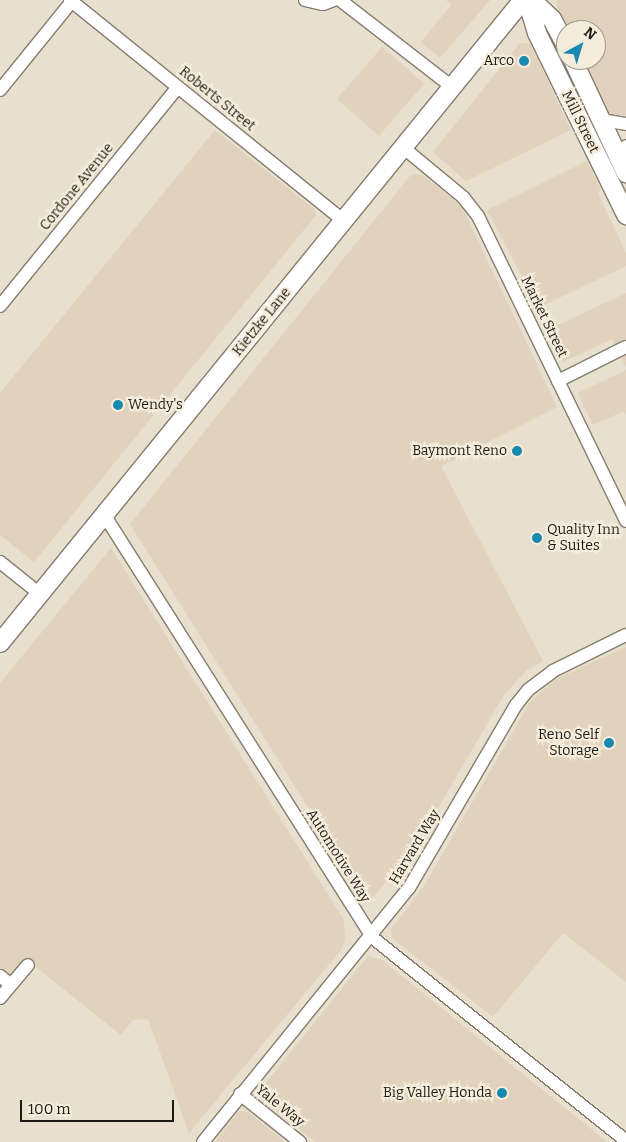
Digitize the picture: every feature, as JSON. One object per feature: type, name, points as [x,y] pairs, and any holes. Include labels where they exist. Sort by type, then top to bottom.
[{"type":"main road","name":"Kietzke Lane","points":[[0,643],[525,0]]},
{"type":"main road","name":"Mill Street","points":[[525,0],[537,33],[626,215]]},
{"type":"main road","points":[[532,0],[552,19],[556,26]]},
{"type":"main road","name":"Mill Street","points":[[578,70],[601,120],[624,160]]},
{"type":"street","points":[[0,90],[71,0]]},
{"type":"street","name":"Roberts Street","points":[[71,0],[344,221]]},
{"type":"street","points":[[305,0],[323,4],[334,0]]},
{"type":"street","points":[[340,0],[452,88]]},
{"type":"street","name":"Cordone Avenue","points":[[0,306],[178,87]]},
{"type":"street","points":[[601,120],[626,124]]},
{"type":"street","name":"Market Street","points":[[405,148],[473,208],[624,514]]},
{"type":"street","points":[[558,381],[626,347]]},
{"type":"street","name":"Automotive Way","points":[[105,516],[371,936],[626,1141]]},
{"type":"street","points":[[0,562],[40,594]]},
{"type":"street","name":"Harvard Way","points":[[203,1142],[409,888],[516,705],[528,690],[553,671],[626,635]]},
{"type":"street","points":[[0,998],[28,965]]},
{"type":"street","points":[[0,976],[11,985]]},
{"type":"street","name":"Yale Way","points":[[240,1094],[300,1142]]},
{"type":"shaded area","points":[[446,0],[490,0],[440,58],[421,42],[451,5]]},
{"type":"shaded area","points":[[557,0],[626,0],[626,115],[613,115],[607,112],[586,70],[606,70],[606,20],[562,20],[557,9]]},
{"type":"shaded area","points":[[520,43],[530,44],[533,49],[571,130],[466,181],[433,152]]},
{"type":"shaded area","points":[[382,47],[424,84],[379,136],[337,99]]},
{"type":"shaded area","points":[[215,130],[314,209],[316,215],[34,562],[0,535],[0,393]]},
{"type":"shaded area","points":[[587,161],[601,191],[598,193],[626,253],[626,266],[542,306],[537,306],[487,210]]},
{"type":"shaded area","points":[[416,174],[423,175],[462,207],[557,407],[441,466],[543,661],[526,671],[504,695],[416,846],[368,903],[130,524],[410,176]]},
{"type":"shaded area","points":[[626,293],[626,367],[612,339],[563,362],[550,332],[554,327]]},
{"type":"shaded area","points":[[626,370],[626,415],[624,411],[593,425],[578,393]]},
{"type":"shaded area","points":[[111,548],[344,920],[345,940],[341,950],[189,1133],[148,1019],[133,1020],[121,1035],[27,960],[12,977],[0,967],[0,683]]},
{"type":"shaded area","points":[[626,647],[626,982],[563,933],[493,1017],[392,938],[391,929],[424,886],[530,702],[556,679]]},
{"type":"shaded area","points":[[368,956],[382,960],[607,1142],[315,1142],[262,1099],[260,1090]]},
{"type":"shaded area","points":[[239,1111],[248,1112],[285,1142],[215,1142]]},
{"type":"place","name":"Arco","points":[[524,61]]},
{"type":"place","name":"Wendy's","points":[[118,405]]},
{"type":"place","name":"Baymont Reno","points":[[517,451]]},
{"type":"place","name":"Quality Inn & Suites","points":[[537,538]]},
{"type":"place","name":"Reno Self Storage","points":[[609,743]]},
{"type":"place","name":"Big Valley Honda","points":[[502,1093]]}]
